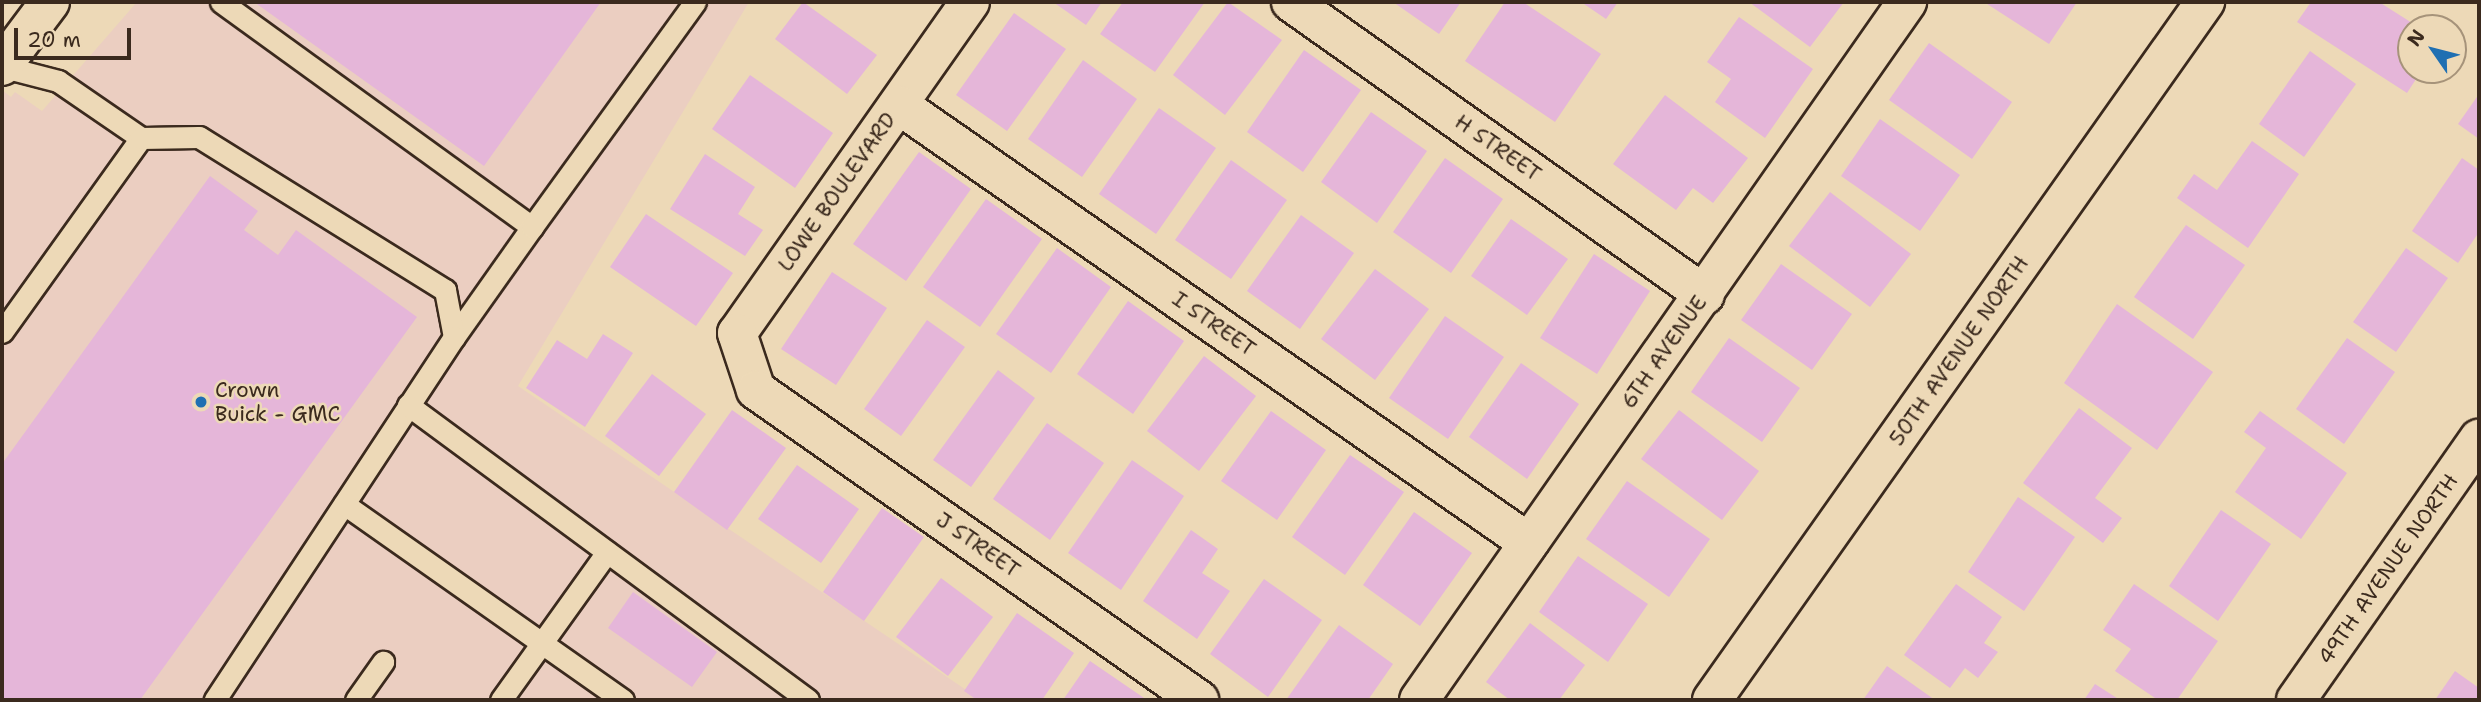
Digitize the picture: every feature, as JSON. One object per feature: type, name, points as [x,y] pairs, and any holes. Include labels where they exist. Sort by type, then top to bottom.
[{"type":"street","points":[[3,67],[51,2]]},
{"type":"street","name":"LOWE BOULEVARD","points":[[756,390],[737,333],[970,2]]},
{"type":"street","name":"H STREET","points":[[1291,2],[1705,295]]},
{"type":"street","name":"6TH AVENUE","points":[[1419,700],[1908,2]]},
{"type":"street","name":"50TH AVENUE NORTH","points":[[1712,700],[2205,2]]},
{"type":"street","name":"I STREET","points":[[899,106],[1529,543]]},
{"type":"street","name":"J STREET","points":[[756,390],[1199,700]]},
{"type":"street","name":"49TH AVENUE NORTH","points":[[2296,700],[2479,439]]},
{"type":"lane","points":[[221,2],[532,227]]},
{"type":"lane","points":[[215,700],[454,337],[695,2]]},
{"type":"lane","points":[[3,67],[58,81],[141,138],[199,137],[444,290],[454,337]]},
{"type":"lane","points":[[2,332],[141,138]]},
{"type":"lane","points":[[408,405],[808,700]]},
{"type":"lane","points":[[344,503],[540,644],[623,700]]},
{"type":"lane","points":[[500,700],[607,552]]},
{"type":"lane","points":[[356,700],[383,662]]},
{"type":"shaded area","points":[[137,2],[749,2],[518,386],[981,700],[2,700],[2,90],[11,97],[15,92],[42,111]]},
{"type":"building","points":[[254,2],[601,2],[484,166]]},
{"type":"building","points":[[803,2],[877,55],[847,94],[775,39]]},
{"type":"building","points":[[1053,2],[1102,2],[1086,25]]},
{"type":"building","points":[[1123,2],[1205,2],[1155,72],[1100,34]]},
{"type":"building","points":[[1228,2],[1282,40],[1225,115],[1173,75]]},
{"type":"building","points":[[1393,2],[1461,2],[1439,34]]},
{"type":"building","points":[[1505,2],[1523,2],[1601,54],[1555,122],[1465,61]]},
{"type":"building","points":[[1581,2],[1618,2],[1606,19]]},
{"type":"building","points":[[1749,2],[1844,2],[1810,47]]},
{"type":"building","points":[[1984,2],[2077,2],[2049,44]]},
{"type":"building","points":[[2311,2],[2379,2],[2398,14],[2397,84],[2413,84],[2407,93],[2297,22]]},
{"type":"building","points":[[1014,13],[1066,49],[1007,131],[956,95]]},
{"type":"building","points":[[1739,17],[1813,69],[1765,138],[1715,102],[1731,79],[1707,62]]},
{"type":"building","points":[[1929,43],[2012,102],[1972,159],[1889,100]]},
{"type":"building","points":[[1304,50],[1361,90],[1303,172],[1247,132]]},
{"type":"building","points":[[2310,51],[2356,84],[2304,157],[2259,124]]},
{"type":"building","points":[[1083,60],[1137,99],[1082,177],[1028,139]]},
{"type":"building","points":[[750,75],[833,133],[795,188],[712,129]]},
{"type":"building","points":[[2479,94],[2479,139],[2458,124]]},
{"type":"building","points":[[1665,95],[1748,158],[1713,203],[1693,188],[1676,210],[1613,164]]},
{"type":"building","points":[[1159,108],[1216,148],[1156,234],[1099,194]]},
{"type":"building","points":[[1371,112],[1427,151],[1377,223],[1321,182]]},
{"type":"building","points":[[1880,119],[1960,175],[1920,231],[1841,176]]},
{"type":"building","points":[[2252,141],[2299,174],[2248,248],[2177,198],[2194,174],[2217,190]]},
{"type":"building","points":[[919,152],[971,189],[906,281],[853,244]]},
{"type":"building","points":[[705,154],[755,187],[738,214],[763,230],[745,256],[670,209]]},
{"type":"building","points":[[1445,158],[1503,199],[1451,273],[1393,232]]},
{"type":"building","points":[[2462,158],[2479,170],[2479,232],[2458,263],[2412,231]]},
{"type":"building","points":[[1231,160],[1287,200],[1231,279],[1175,240]]},
{"type":"building","name":"Crown Buick - GMC","points":[[210,176],[258,211],[244,230],[278,255],[296,230],[417,317],[140,700],[2,700],[2,464]]},
{"type":"building","points":[[1830,192],[1911,254],[1870,307],[1789,246]]},
{"type":"building","points":[[986,199],[1042,239],[980,327],[923,287]]},
{"type":"building","points":[[646,214],[733,273],[696,326],[610,267]]},
{"type":"building","points":[[1301,215],[1354,253],[1300,329],[1247,291]]},
{"type":"building","points":[[1511,219],[1568,259],[1527,315],[1471,276]]},
{"type":"building","points":[[2186,225],[2245,265],[2193,339],[2134,297]]},
{"type":"building","points":[[1057,248],[1111,287],[1051,373],[996,334]]},
{"type":"building","points":[[2406,248],[2448,278],[2396,352],[2353,322]]},
{"type":"building","points":[[1594,254],[1650,291],[1597,374],[1540,338]]},
{"type":"building","points":[[1781,264],[1852,314],[1812,370],[1741,320]]},
{"type":"building","points":[[1375,269],[1429,309],[1375,380],[1321,339]]},
{"type":"building","points":[[832,272],[887,308],[836,385],[781,349]]},
{"type":"building","points":[[1128,301],[1184,341],[1133,414],[1077,374]]},
{"type":"building","points":[[2117,304],[2213,372],[2157,450],[2064,383]]},
{"type":"building","points":[[1445,316],[1504,357],[1448,439],[1389,398]]},
{"type":"building","points":[[927,320],[965,347],[901,436],[864,409]]},
{"type":"building","points":[[603,334],[633,353],[585,427],[526,388],[557,340],[587,359]]},
{"type":"building","points":[[1729,338],[1800,388],[1762,442],[1691,392]]},
{"type":"building","points":[[2347,338],[2395,372],[2344,444],[2296,409]]},
{"type":"building","points":[[1204,356],[1256,396],[1199,471],[1147,431]]},
{"type":"building","points":[[1521,363],[1579,404],[1527,479],[1469,437]]},
{"type":"building","points":[[998,370],[1035,398],[971,487],[933,460]]},
{"type":"building","points":[[652,374],[706,414],[659,476],[605,436]]},
{"type":"building","points":[[2079,408],[2132,448],[2095,498],[2122,518],[2103,543],[2023,483]]},
{"type":"building","points":[[732,410],[786,448],[727,530],[674,492]]},
{"type":"building","points":[[1679,410],[1759,471],[1722,520],[1641,459]]},
{"type":"building","points":[[1271,411],[1326,450],[1277,520],[1221,481]]},
{"type":"building","points":[[2260,411],[2347,473],[2301,539],[2235,492],[2266,448],[2244,432]]},
{"type":"building","points":[[1047,423],[1104,463],[1050,540],[993,499]]},
{"type":"building","points":[[1350,455],[1404,492],[1345,575],[1292,537]]},
{"type":"building","points":[[1132,460],[1184,496],[1121,590],[1068,553]]},
{"type":"building","points":[[797,465],[859,509],[821,563],[758,519]]},
{"type":"building","points":[[1627,481],[1710,539],[1669,597],[1586,539]]},
{"type":"building","points":[[2018,497],[2075,537],[2024,611],[1968,572]]},
{"type":"building","points":[[882,508],[924,537],[864,621],[823,592]]},
{"type":"building","points":[[2221,510],[2271,544],[2218,621],[2169,586]]},
{"type":"building","points":[[1414,512],[1472,553],[1420,626],[1363,585]]},
{"type":"building","points":[[1191,530],[1218,549],[1202,573],[1230,591],[1197,639],[1143,601]]},
{"type":"building","points":[[1578,556],[1648,604],[1608,662],[1539,612]]},
{"type":"building","points":[[941,578],[993,617],[948,676],[896,637]]},
{"type":"building","points":[[1264,579],[1322,620],[1268,697],[1210,654]]},
{"type":"building","points":[[1956,584],[2002,617],[1984,643],[1998,652],[1978,678],[1965,668],[1950,688],[1904,655]]},
{"type":"building","points":[[2134,584],[2218,641],[2177,700],[2158,700],[2115,671],[2131,649],[2103,630]]},
{"type":"building","points":[[633,592],[717,652],[692,687],[608,628]]},
{"type":"building","points":[[1017,613],[1074,653],[1042,700],[977,700],[964,691]]},
{"type":"building","points":[[1530,623],[1585,665],[1559,700],[1510,700],[1486,682]]},
{"type":"building","points":[[1339,625],[1393,664],[1368,700],[1286,700]]},
{"type":"building","points":[[1090,661],[1147,700],[1063,700]]},
{"type":"building","points":[[1887,666],[1935,700],[1863,700]]},
{"type":"building","points":[[2455,671],[2479,688],[2479,700],[2435,700]]},
{"type":"building","points":[[2095,684],[2120,700],[2084,700]]},
{"type":"place","name":"Crown Buick - GMC","points":[[201,402]]}]
